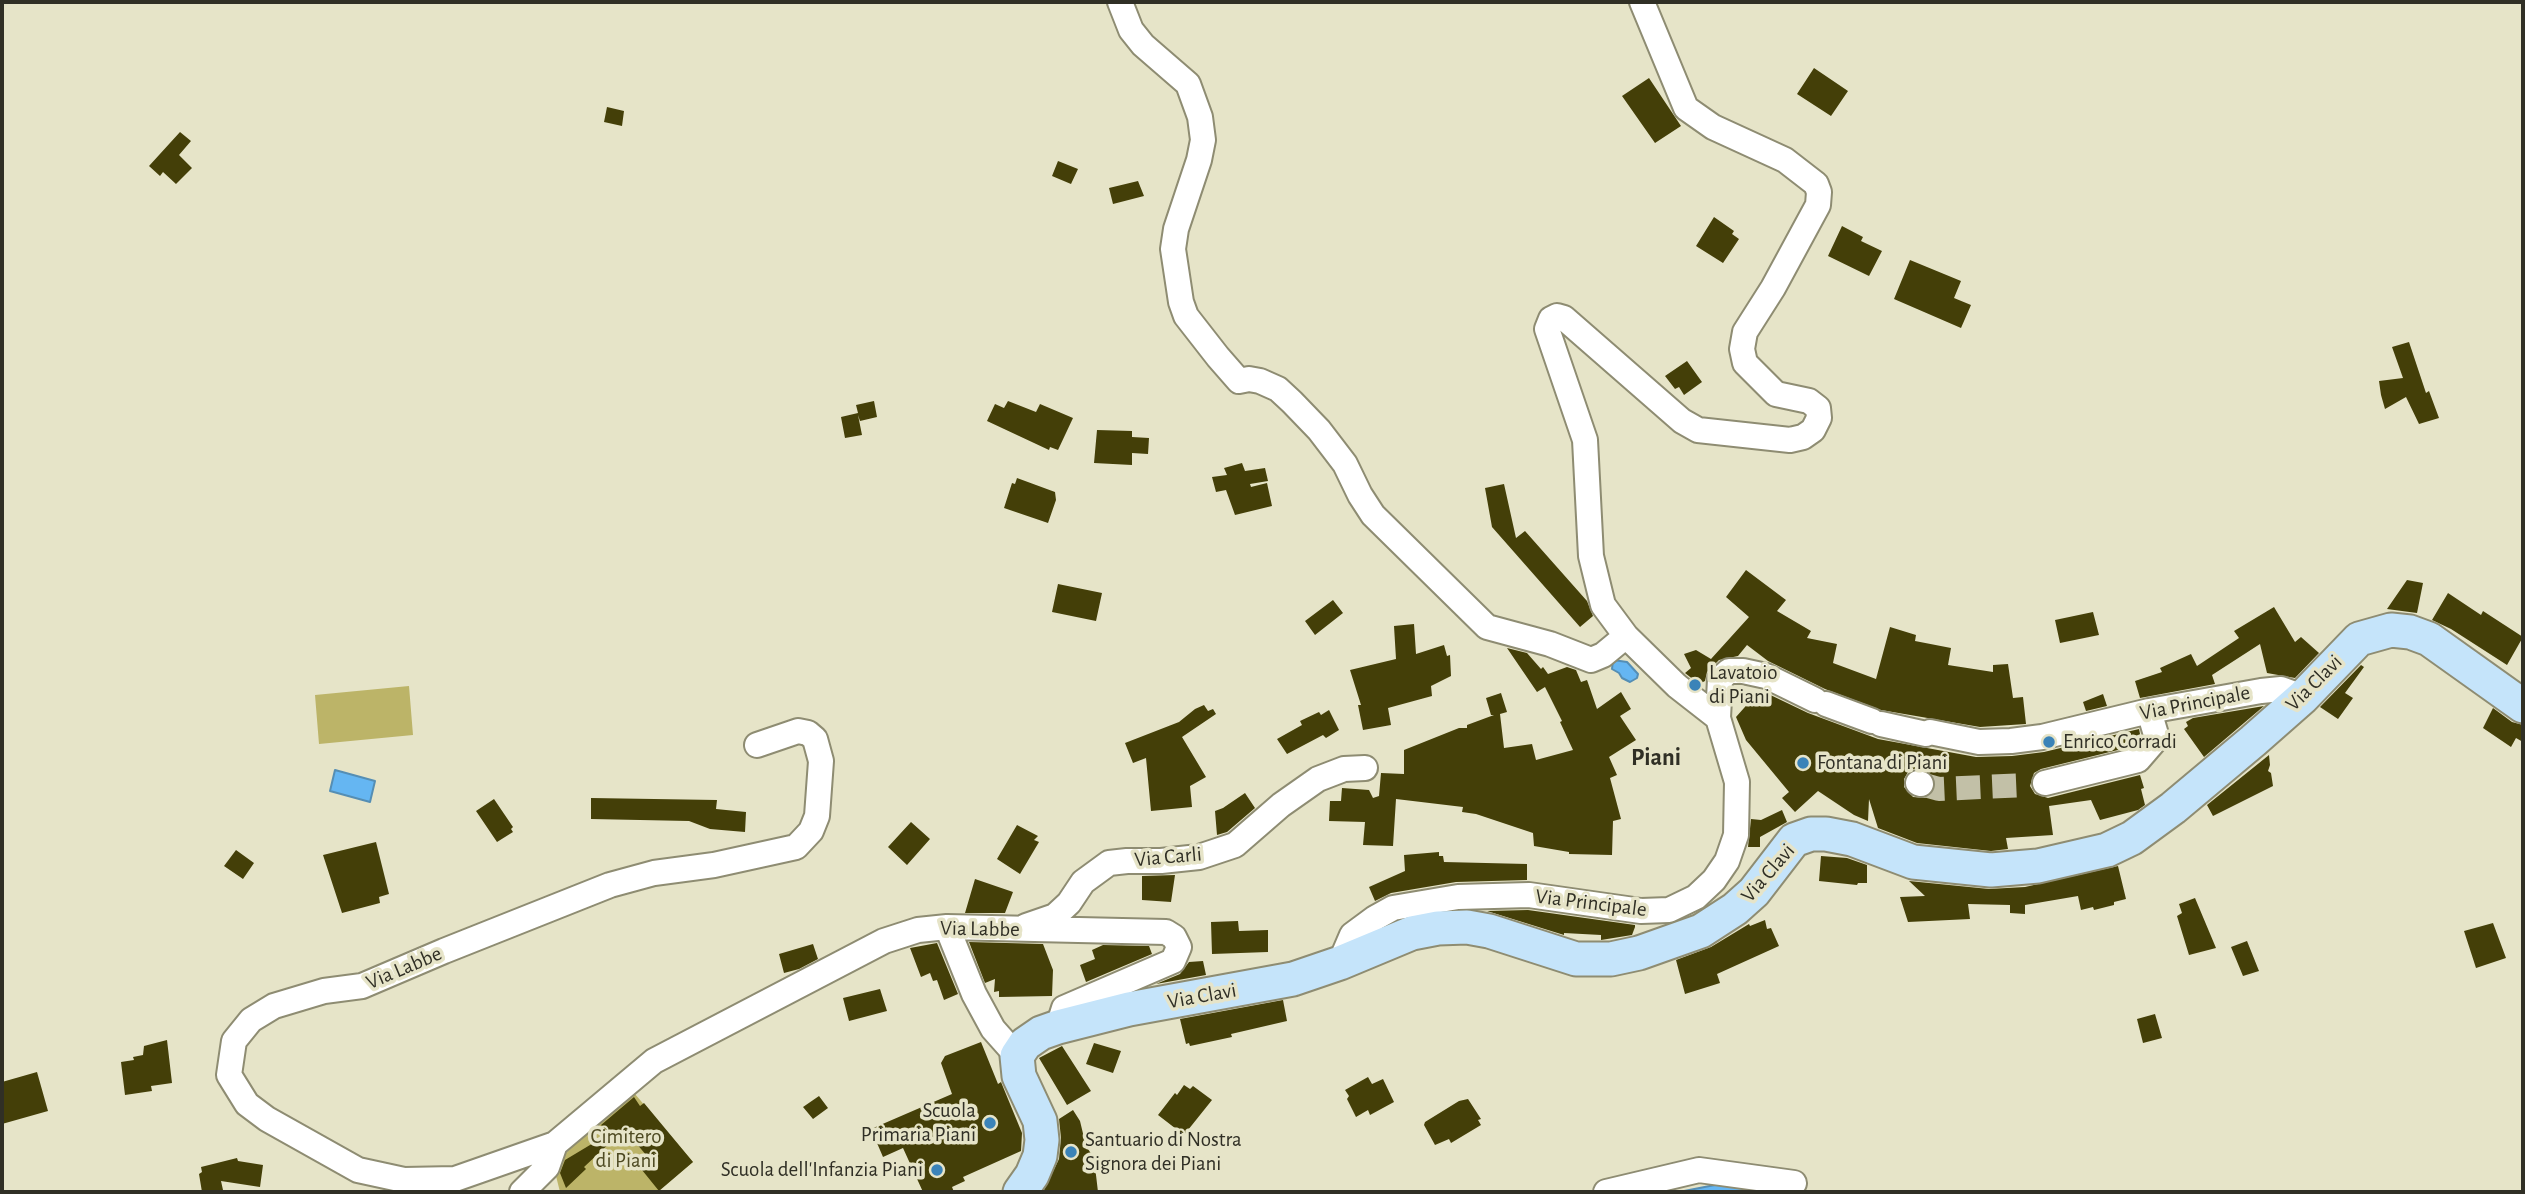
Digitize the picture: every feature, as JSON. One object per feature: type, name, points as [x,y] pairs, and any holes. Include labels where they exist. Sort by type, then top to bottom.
[{"type":"main road","name":"Via Clavi","points":[[1017,1056],[1025,1044],[1041,1033],[1058,1027],[1129,1009],[1293,979],[1412,933],[1438,928],[1466,927],[1489,932],[1576,959],[1611,959],[1639,953],[1701,931],[1735,909],[1754,892],[1794,841],[1811,834],[1852,839],[1913,862],[1991,870],[2038,866],[2107,850],[2132,838],[2173,808],[2303,697],[2359,639],[2391,630],[2410,632],[2429,639],[2523,706]]},
{"type":"main road","points":[[1017,1056],[1019,1076],[1040,1121],[1042,1140],[1036,1166],[1021,1192]]},
{"type":"street","points":[[1120,2],[1131,30],[1188,84],[1200,117],[1203,140],[1199,160],[1176,229],[1173,249],[1181,302],[1186,316],[1218,357],[1239,381],[1260,381],[1278,389],[1292,402],[1319,430],[1345,464],[1373,515],[1487,627],[1550,644],[1591,660],[1604,655],[1626,636]]},
{"type":"street","points":[[1642,2],[1686,108],[1713,127],[1786,160],[1816,184],[1819,192],[1818,205],[1773,288],[1745,332],[1742,349],[1745,363],[1776,394],[1808,401],[1818,408],[1819,418],[1813,430],[1803,437],[1790,440],[1698,429],[1682,421],[1564,318],[1557,316],[1551,319],[1547,329],[1585,440],[1591,556],[1603,605],[1626,636],[1677,686],[1718,718]]},
{"type":"street","name":"Via Principale","points":[[1340,963],[1352,934],[1393,908],[1458,897],[1529,895],[1641,911],[1669,910],[1696,897],[1714,880],[1727,861],[1737,835],[1737,782],[1718,718],[1720,678],[1729,671],[1743,671],[1766,677],[1814,699],[1877,722],[1926,734],[1930,732],[1979,742],[2042,737],[2149,711],[2271,690],[2281,689],[2303,697]]},
{"type":"street","points":[[2035,784],[2138,760],[2157,738],[2149,711]]},
{"type":"street","name":"Via Labbe","points":[[757,745],[798,731],[808,733],[815,739],[821,761],[817,816],[811,831],[796,847],[714,865],[654,873],[610,885],[362,986],[324,991],[274,1006],[251,1020],[235,1037],[229,1075],[250,1107],[358,1170],[404,1180],[456,1179],[555,1144],[654,1061],[884,941],[918,929],[947,927],[1166,932],[1177,942],[1178,952],[1173,961],[1064,1008],[1058,1027]]},
{"type":"street","name":"Via Carli","points":[[1011,930],[1055,916],[1069,903],[1083,882],[1109,863],[1199,857],[1235,845],[1281,805],[1318,779],[1344,769],[1365,768]]},
{"type":"street","points":[[947,927],[974,993],[993,1029],[1017,1056]]},
{"type":"street","name":"Via Labbe","points":[[522,1192],[547,1167],[555,1144]]},
{"type":"street","points":[[1606,1192],[1699,1170],[1794,1183]]},
{"type":"green space","points":[[409,686],[413,735],[319,744],[315,695]]},
{"type":"green space","name":"Cimitero di Piani","points":[[629,1087],[693,1162],[657,1192],[560,1192],[553,1164],[568,1151],[585,1127]]},
{"type":"water","points":[[1613,660],[1627,662],[1638,674],[1637,678],[1630,682],[1622,678],[1612,669]]},
{"type":"water","points":[[335,770],[375,781],[370,802],[330,791]]},
{"type":"water","points":[[1720,1184],[1786,1192],[1679,1192]]},
{"type":"building","points":[[1814,68],[1848,91],[1831,116],[1797,94]]},
{"type":"building","points":[[1649,78],[1681,126],[1655,143],[1622,96]]},
{"type":"building","points":[[607,107],[624,111],[622,126],[604,122]]},
{"type":"building","points":[[180,132],[191,141],[179,155],[192,168],[176,184],[163,172],[160,176],[149,166]]},
{"type":"building","points":[[1058,161],[1078,169],[1071,184],[1052,176]]},
{"type":"building","points":[[1138,181],[1144,196],[1113,204],[1109,188]]},
{"type":"building","points":[[1714,217],[1734,231],[1732,234],[1739,239],[1723,263],[1696,246]]},
{"type":"building","points":[[1842,226],[1863,237],[1861,241],[1882,251],[1869,276],[1828,256]]},
{"type":"building","points":[[1910,260],[1961,281],[1954,298],[1971,305],[1961,328],[1894,299]]},
{"type":"building","points":[[2409,342],[2426,393],[2429,391],[2439,418],[2419,424],[2406,397],[2385,409],[2379,381],[2403,378],[2392,347]]},
{"type":"building","points":[[1687,361],[1702,382],[1684,395],[1679,387],[1675,389],[1665,376]]},
{"type":"building","points":[[874,401],[877,417],[860,421],[858,415],[862,435],[845,438],[841,417],[858,413],[856,405]]},
{"type":"building","points":[[1008,401],[1036,412],[1040,404],[1073,418],[1058,450],[1050,447],[1049,450],[987,421],[995,404],[1004,408]]},
{"type":"building","points":[[1097,430],[1132,431],[1132,437],[1149,438],[1148,454],[1132,453],[1132,465],[1094,463]]},
{"type":"building","points":[[1242,463],[1245,471],[1265,468],[1268,481],[1250,484],[1251,487],[1267,483],[1272,506],[1235,515],[1226,490],[1216,492],[1212,477],[1227,475],[1224,468]]},
{"type":"building","points":[[1017,478],[1055,492],[1056,500],[1048,523],[1004,508],[1012,483],[1015,484]]},
{"type":"building","points":[[1504,484],[1516,538],[1525,531],[1587,601],[1593,616],[1580,627],[1492,527],[1485,488]]},
{"type":"building","points":[[1746,570],[1786,600],[1777,611],[1811,631],[1807,638],[1837,644],[1833,663],[1876,679],[1890,627],[1916,635],[1915,641],[1951,648],[1948,665],[1993,672],[1993,665],[2008,664],[2013,698],[2023,697],[2026,724],[1980,727],[1881,710],[1825,689],[1768,661],[1747,645],[1738,656],[1719,660],[1707,672],[1705,681],[1699,684],[1685,673],[1691,668],[1684,654],[1696,650],[1711,659],[1749,617],[1726,597]]},
{"type":"building","points":[[2407,580],[2423,583],[2417,613],[2387,609]]},
{"type":"building","points":[[1058,584],[1102,593],[1096,621],[1052,612]]},
{"type":"building","points":[[2448,593],[2481,615],[2483,611],[2523,637],[2507,665],[2432,620]]},
{"type":"building","points":[[1333,600],[1343,613],[1315,635],[1305,621]]},
{"type":"building","points":[[2274,607],[2295,642],[2301,637],[2319,653],[2295,678],[2267,673],[2260,644],[2212,675],[2215,684],[2140,698],[2135,681],[2162,672],[2160,668],[2191,654],[2197,666],[2239,638],[2234,631]]},
{"type":"building","points":[[2093,612],[2099,635],[2060,643],[2055,620]]},
{"type":"building","points":[[1414,624],[1416,654],[1444,645],[1447,656],[1450,655],[1451,676],[1431,686],[1432,696],[1388,708],[1391,725],[1363,730],[1358,705],[1361,705],[1350,670],[1396,659],[1394,626]]},
{"type":"building","points":[[1507,648],[1527,653],[1548,674],[1567,667],[1576,670],[1581,682],[1587,680],[1597,709],[1621,692],[1631,709],[1620,716],[1636,740],[1609,757],[1617,775],[1610,778],[1621,819],[1613,821],[1612,855],[1569,854],[1534,846],[1533,833],[1462,812],[1463,807],[1396,799],[1393,846],[1363,845],[1365,822],[1329,821],[1330,801],[1341,801],[1342,788],[1369,790],[1373,798],[1379,796],[1381,773],[1404,774],[1404,750],[1459,728],[1467,728],[1467,725],[1494,715],[1491,715],[1486,698],[1501,693],[1507,712],[1500,714],[1504,748],[1532,744],[1536,760],[1573,750],[1545,687],[1537,692]]},
{"type":"building","points":[[2361,665],[2364,667],[2345,693],[2353,698],[2338,719],[2320,707]]},
{"type":"building","points":[[1760,690],[1808,713],[1878,739],[1976,757],[2044,752],[2139,729],[2140,734],[2130,747],[2041,769],[2034,773],[2030,786],[2035,794],[2048,798],[2140,775],[2145,805],[2138,810],[2100,820],[2091,800],[2049,806],[2053,835],[2006,838],[2008,849],[1991,851],[1917,843],[1878,828],[1869,799],[1868,821],[1818,791],[1795,812],[1782,798],[1789,792],[1746,740],[1736,717]],"holes":[[[1916,768],[1926,770],[1935,780],[1935,789],[1925,798],[1913,797],[1904,787],[1904,779],[1908,772]]]},
{"type":"building","points":[[2103,694],[2107,706],[2086,711],[2083,702]]},
{"type":"building","points":[[1204,705],[1208,711],[1213,709],[1216,714],[1182,737],[1206,777],[1190,786],[1192,807],[1151,811],[1146,758],[1133,763],[1125,743],[1179,722]]},
{"type":"building","points":[[2264,706],[2204,757],[2184,729],[2188,726],[2186,722],[2193,718]]},
{"type":"building","points":[[2493,708],[2512,722],[2523,725],[2523,742],[2516,738],[2511,747],[2483,728]]},
{"type":"building","points":[[1329,710],[1339,730],[1326,738],[1323,735],[1287,754],[1277,739],[1302,725],[1300,721]]},
{"type":"building","points":[[2269,755],[2268,771],[2271,773],[2273,786],[2213,816],[2207,805]]},
{"type":"building","points":[[1245,793],[1255,808],[1227,832],[1217,835],[1215,811]]},
{"type":"building","points":[[591,798],[717,800],[716,809],[746,812],[745,832],[710,829],[689,821],[591,819]]},
{"type":"building","points":[[494,799],[513,827],[513,832],[497,842],[476,811]]},
{"type":"building","points":[[1782,810],[1787,822],[1760,837],[1760,847],[1748,847],[1751,819],[1761,820]]},
{"type":"building","points":[[911,822],[930,839],[907,865],[888,847]]},
{"type":"building","points":[[1017,825],[1038,836],[1034,840],[1039,842],[1020,874],[997,859]]},
{"type":"building","points":[[376,842],[389,894],[379,897],[380,903],[342,913],[323,855]]},
{"type":"building","points":[[236,850],[254,863],[243,879],[224,866]]},
{"type":"building","points":[[1439,852],[1444,862],[1527,864],[1527,880],[1456,882],[1391,893],[1375,901],[1369,887],[1405,871],[1404,855]]},
{"type":"building","points":[[1821,856],[1847,858],[1867,865],[1867,883],[1857,885],[1819,881]]},
{"type":"building","points":[[2118,866],[2126,899],[2094,910],[2093,907],[2081,910],[2078,896],[2025,905],[2025,914],[2010,913],[2010,905],[1968,904],[1970,919],[1908,922],[1900,897],[1925,896],[1909,881],[1989,889],[2025,887]]},
{"type":"building","points":[[1175,875],[1171,902],[1142,900],[1142,876]]},
{"type":"building","points":[[975,879],[1013,892],[1005,913],[965,913]]},
{"type":"building","points":[[2195,898],[2216,948],[2189,955],[2177,916],[2182,913],[2179,904]]},
{"type":"building","points":[[1528,910],[1635,927],[1632,935],[1601,940],[1601,935],[1564,935],[1487,911]]},
{"type":"building","points":[[1765,920],[1767,929],[1771,928],[1779,946],[1717,974],[1720,983],[1685,994],[1676,960],[1711,947],[1749,924],[1750,926]]},
{"type":"building","points":[[1238,921],[1239,931],[1268,930],[1268,952],[1212,954],[1211,922]]},
{"type":"building","points":[[2493,923],[2506,958],[2476,968],[2464,931]]},
{"type":"building","points":[[2247,941],[2259,971],[2243,976],[2231,947]]},
{"type":"building","points":[[969,942],[1043,944],[1053,970],[1052,996],[999,997],[999,991],[994,992],[995,979],[985,983]]},
{"type":"building","points":[[937,943],[958,994],[944,1000],[937,980],[933,981],[930,973],[921,977],[910,948]]},
{"type":"building","points":[[813,944],[818,959],[784,973],[779,954]]},
{"type":"building","points":[[1103,945],[1149,946],[1152,954],[1086,982],[1080,965],[1095,959],[1092,950]]},
{"type":"building","points":[[1203,961],[1206,975],[1156,984],[1180,974],[1189,962]]},
{"type":"building","points":[[880,989],[887,1011],[849,1021],[843,998]]},
{"type":"building","points":[[1283,1000],[1287,1021],[1231,1034],[1232,1037],[1190,1046],[1189,1043],[1186,1044],[1180,1019]]},
{"type":"building","points":[[2155,1014],[2162,1038],[2143,1043],[2137,1019]]},
{"type":"building","points":[[167,1040],[172,1083],[151,1086],[152,1091],[125,1095],[121,1062],[143,1055],[144,1046]]},
{"type":"building","points":[[981,1042],[1022,1133],[1021,1151],[963,1177],[965,1181],[952,1187],[954,1192],[923,1192],[903,1148],[883,1157],[871,1129],[952,1094],[941,1063],[945,1056]]},
{"type":"building","points":[[1094,1043],[1121,1051],[1113,1073],[1086,1064]]},
{"type":"building","points":[[1062,1046],[1091,1091],[1067,1105],[1039,1058]]},
{"type":"building","points":[[37,1072],[48,1111],[2,1124],[2,1082]]},
{"type":"building","points":[[1368,1077],[1372,1084],[1383,1079],[1394,1102],[1370,1115],[1368,1110],[1356,1117],[1345,1090]]},
{"type":"building","points":[[1184,1085],[1190,1089],[1193,1086],[1212,1100],[1184,1135],[1158,1115]]},
{"type":"building","points":[[819,1096],[828,1108],[813,1119],[803,1107]]},
{"type":"building","points":[[634,1097],[640,1106],[644,1103],[693,1162],[659,1191],[642,1170],[652,1162],[625,1130],[617,1139],[601,1125]]},
{"type":"building","points":[[1468,1099],[1481,1119],[1478,1120],[1481,1125],[1451,1143],[1449,1139],[1435,1145],[1424,1125],[1425,1122],[1459,1101]]},
{"type":"building","name":"Santuario di Nostra Signora dei Piani","points":[[1073,1110],[1080,1121],[1086,1146],[1094,1158],[1098,1192],[1043,1192],[1059,1159],[1059,1119]]},
{"type":"building","points":[[610,1133],[614,1139],[566,1188],[560,1173],[565,1160]]},
{"type":"building","points":[[237,1158],[238,1161],[263,1165],[260,1187],[221,1181],[223,1190],[202,1192],[199,1174],[202,1172],[201,1167]]},
{"type":"tunnel","points":[[1921,784],[1939,789],[2027,785]]},
{"type":"place","name":"Lavatoio di Piani","points":[[1695,685]]},
{"type":"place","name":"Enrico Corradi","points":[[2049,742]]},
{"type":"place","name":"Fontana di Piani","points":[[1803,763]]},
{"type":"place","name":"Scuola Primaria Piani","points":[[990,1123]]},
{"type":"place","name":"Santuario di Nostra Signora dei Piani","points":[[1071,1152]]},
{"type":"place","name":"Scuola dell'Infanzia Piani","points":[[937,1170]]},
{"type":"district","name":"Piani","points":[[1656,758]]}]
